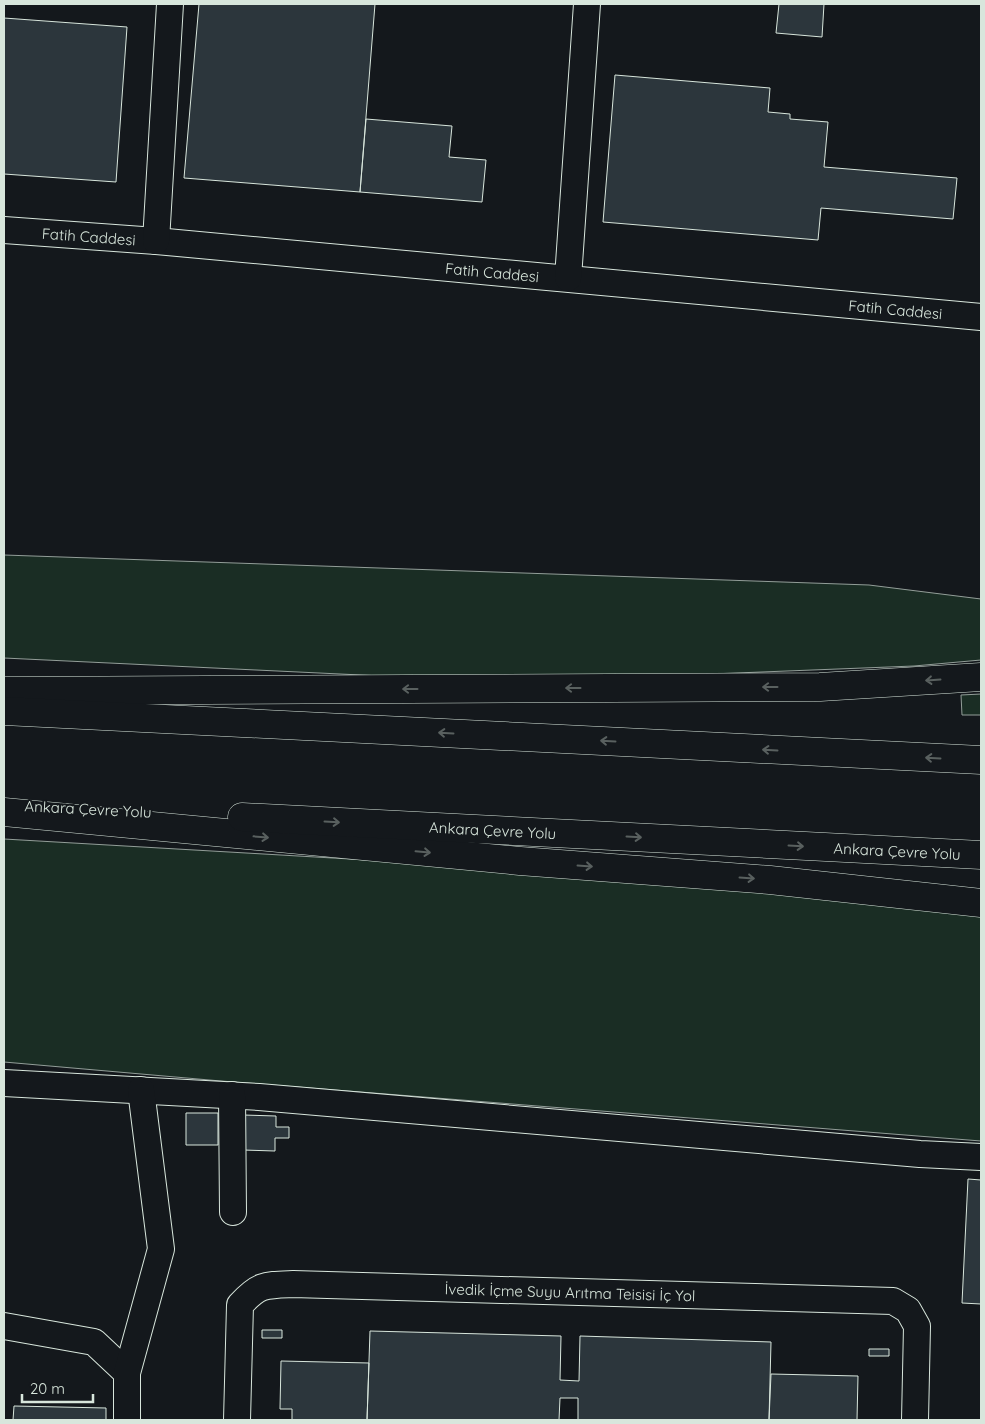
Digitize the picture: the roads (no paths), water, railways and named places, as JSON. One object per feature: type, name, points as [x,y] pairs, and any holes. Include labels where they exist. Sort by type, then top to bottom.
[{"type":"highway","points":[[4,691],[820,687],[981,677]]},
{"type":"highway","points":[[4,711],[981,760]]},
{"type":"highway","name":"Ankara Çevre Yolu","points":[[4,805],[981,855]]},
{"type":"highway","points":[[4,812],[510,860],[770,880],[981,903]]},
{"type":"street","points":[[156,241],[170,4]]},
{"type":"street","points":[[568,278],[587,4]]},
{"type":"street","name":"Fatih Caddesi","points":[[4,230],[156,241],[981,317]]},
{"type":"street","points":[[4,1083],[232,1095],[920,1154],[981,1157]]},
{"type":"street","points":[[126,1420],[127,1373],[161,1249],[141,1090]]},
{"type":"street","points":[[232,1095],[233,1212]]},
{"type":"street","name":"İvedik İçme Suyu Arıtma Teisisi İç Yol","points":[[237,1420],[240,1306],[253,1291],[270,1285],[293,1284],[893,1301],[908,1310],[917,1326],[915,1420]]},
{"type":"street","points":[[4,1326],[94,1342],[127,1373]]}]
